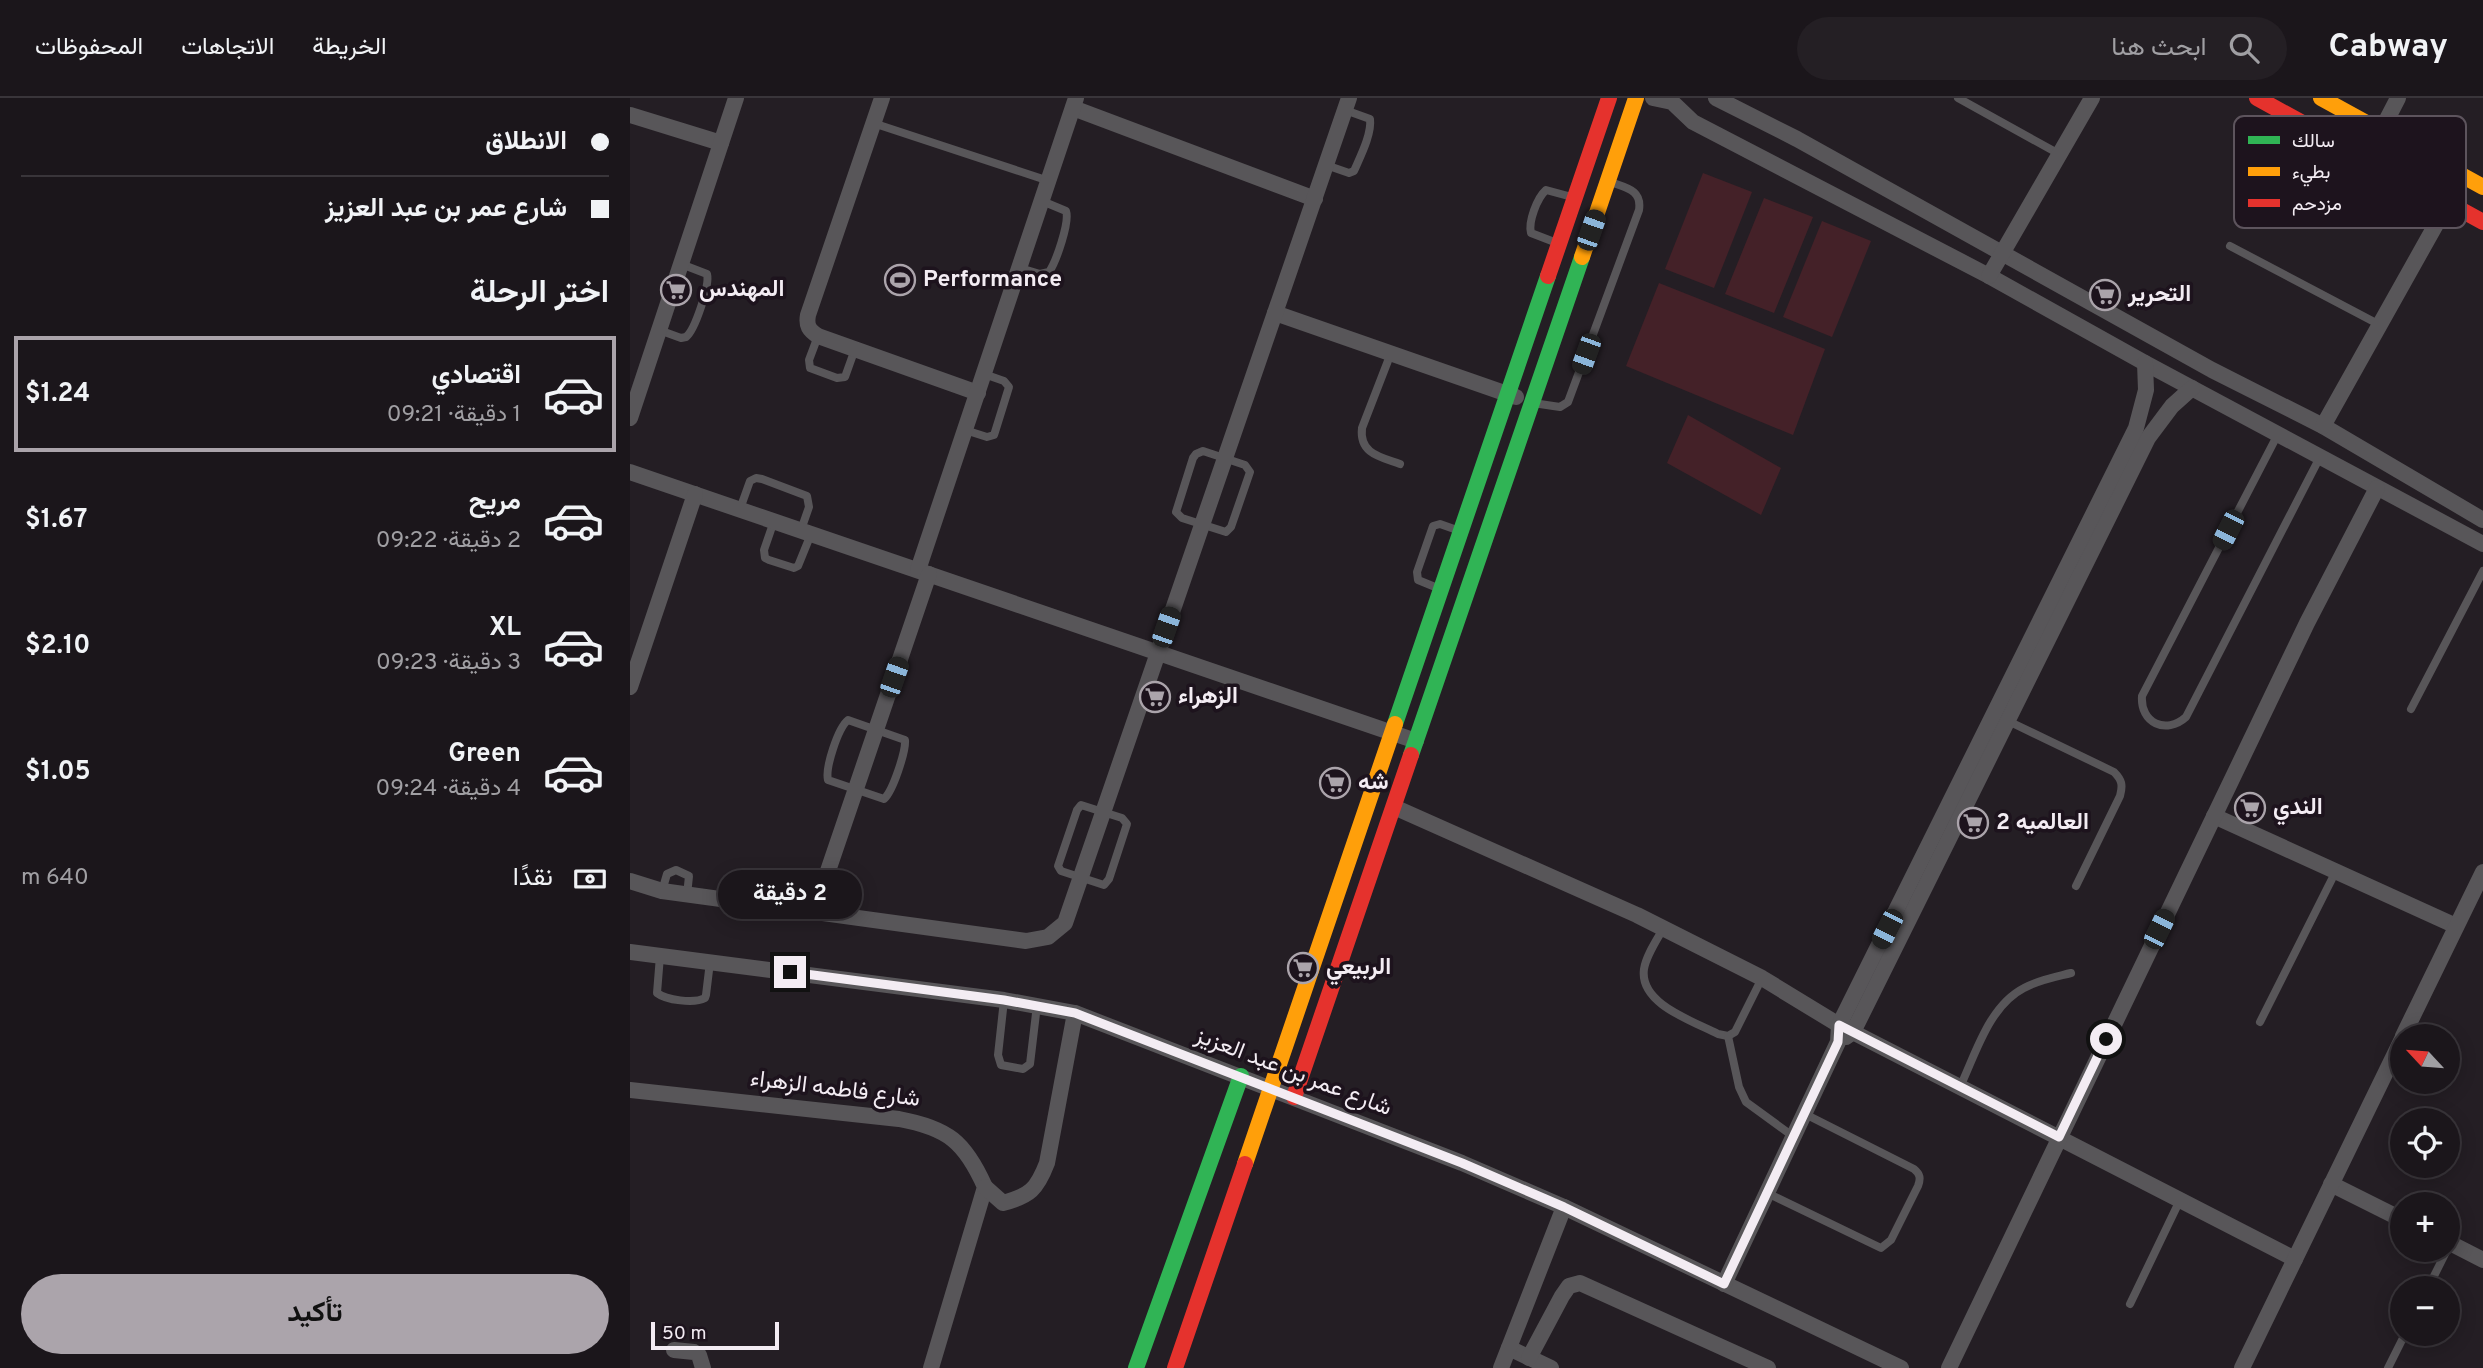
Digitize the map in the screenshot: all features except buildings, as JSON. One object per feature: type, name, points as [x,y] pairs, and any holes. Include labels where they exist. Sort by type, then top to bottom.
[{"type":"street","points":[[630,418],[736,98]]},
{"type":"street","points":[[882,98],[807,324],[810,331],[818,336],[978,393]]},
{"type":"street","points":[[1175,1368],[1609,98]]},
{"type":"street","points":[[1294,1097],[1636,98]]},
{"type":"street","points":[[1653,98],[1675,99],[1693,122],[1989,276],[2483,544]]},
{"type":"street","points":[[1716,98],[1797,139],[2202,364],[2323,426],[2483,520]]},
{"type":"street","points":[[1989,276],[2092,98]]},
{"type":"street","points":[[2257,98],[2290,116]]},
{"type":"street","points":[[2320,98],[2353,116]]},
{"type":"street","points":[[2389,116],[2398,98]]},
{"type":"street","points":[[814,912],[876,728],[965,430],[1075,103],[1315,199]]},
{"type":"street","points":[[630,881],[687,895],[1026,941],[1048,937],[1065,923],[1347,104]]},
{"type":"street","points":[[630,115],[721,143]]},
{"type":"street","points":[[2466,178],[2483,187]]},
{"type":"street","points":[[2466,213],[2483,222]]},
{"type":"street","points":[[2323,426],[2434,228]]},
{"type":"street","points":[[1275,313],[1532,402]]},
{"type":"street","points":[[2001,717],[2136,428],[2146,390],[2145,363]]},
{"type":"street","points":[[1724,1284],[1838,1042],[2001,717],[2148,438],[2163,416],[2192,388]]},
{"type":"street","points":[[630,472],[1416,741]]},
{"type":"street","points":[[1949,1368],[2313,611],[2377,488]]},
{"type":"street","points":[[630,687],[635,658],[695,494]]},
{"type":"street","points":[[1394,807],[1663,929],[1762,978],[1846,1028],[2295,1259]]},
{"type":"street","points":[[2214,816],[2456,926]]},
{"type":"street","points":[[2409,1024],[2483,872]]},
{"type":"street","name":"شارع عمر بن عبد العزيز","points":[[630,952],[1004,1000],[1075,1013],[1462,1163],[1564,1207],[1901,1368]]},
{"type":"street","points":[[932,1368],[985,1187],[1003,1203],[1024,1197],[1039,1183],[1047,1163],[1075,1013]]},
{"type":"street","points":[[2242,1368],[2390,1063]]},
{"type":"street","points":[[1136,1368],[1241,1076]]},
{"type":"street","name":"شارع فاطمه الزهراء","points":[[630,1090],[899,1118],[928,1124],[954,1139],[973,1160],[985,1187]]},
{"type":"street","points":[[2331,1184],[2390,1214]]},
{"type":"street","points":[[1501,1368],[1564,1207]]},
{"type":"street","points":[[2460,1251],[2483,1260]]},
{"type":"street","points":[[1529,1358],[1562,1296],[1569,1286],[1580,1283],[1768,1368]]},
{"type":"street","points":[[1509,1348],[1551,1368]]},
{"type":"street","points":[[674,1350],[699,1355],[703,1368]]},
{"type":"lane","points":[[1958,98],[2061,155]]},
{"type":"lane","points":[[1326,165],[1349,173],[1354,171],[1365,142],[1370,119],[1347,104]]},
{"type":"lane","points":[[873,123],[1049,180]]},
{"type":"lane","points":[[1532,402],[1560,407],[1569,402],[1639,210],[1640,201],[1635,191],[1608,181]]},
{"type":"lane","points":[[1559,244],[1535,236],[1531,233],[1530,225],[1540,196],[1546,190],[1574,198]]},
{"type":"lane","points":[[1020,268],[1040,275],[1052,268],[1068,215],[1062,208],[1042,201]]},
{"type":"lane","points":[[2230,246],[2380,325]]},
{"type":"lane","points":[[659,330],[687,337],[693,329],[701,306],[708,283],[707,274],[681,264]]},
{"type":"lane","points":[[818,336],[809,360],[810,368],[837,379],[845,377],[855,349]]},
{"type":"lane","points":[[1391,353],[1362,428],[1361,438],[1370,453],[1401,464]]},
{"type":"lane","points":[[965,430],[987,437],[995,432],[1009,387],[1004,381],[984,374]]},
{"type":"lane","points":[[2277,434],[2142,696],[2144,713],[2155,724],[2172,726],[2186,717],[2320,457]]},
{"type":"lane","points":[[1199,452],[1225,458],[1245,466],[1250,472],[1231,527],[1222,532],[1182,518],[1176,512],[1196,454],[1199,452]]},
{"type":"lane","points":[[740,509],[750,481],[756,478],[807,496],[809,507],[806,532],[798,566],[790,567],[768,560],[763,554],[774,521]]},
{"type":"lane","points":[[1441,589],[1421,582],[1417,576],[1432,529],[1436,524],[1440,524],[1460,531]]},
{"type":"lane","points":[[2412,709],[2483,572]]},
{"type":"lane","points":[[2001,717],[2114,772],[2120,778],[2120,796],[2076,886]]},
{"type":"lane","points":[[848,720],[876,728],[905,740],[906,743],[888,797],[880,799],[832,782],[826,776],[844,723],[848,720]]},
{"type":"lane","points":[[1081,805],[1102,811],[1126,820],[1127,827],[1107,883],[1100,885],[1061,871],[1058,866],[1081,805]]},
{"type":"lane","points":[[662,891],[667,874],[673,869],[689,876],[687,895]]},
{"type":"lane","points":[[2260,1022],[2336,871]]},
{"type":"lane","points":[[1663,929],[1644,969],[1650,995],[1664,1006],[1718,1034],[1728,1036],[1738,1028],[1762,978]]},
{"type":"lane","points":[[660,956],[657,993],[664,997],[698,1001],[706,995],[710,961]]},
{"type":"lane","points":[[1960,1087],[1994,1016],[2007,999],[2024,988],[2071,973]]},
{"type":"lane","points":[[1004,1000],[998,1055],[1001,1065],[1006,1067],[1023,1069],[1030,1064],[1037,1005]]},
{"type":"lane","points":[[1728,1036],[1739,1087],[1746,1102],[1794,1137]]},
{"type":"lane","points":[[1767,1193],[1881,1248],[1891,1240],[1918,1186],[1919,1173],[1914,1169],[1805,1114]]},
{"type":"lane","points":[[2130,1304],[2180,1200]]},
{"type":"lane","points":[[2388,1368],[2399,1346]]},
{"type":"shaded area","points":[[1703,173],[1752,192],[1714,288],[1665,269]]},
{"type":"shaded area","points":[[1764,198],[1813,217],[1774,313],[1725,294]]},
{"type":"shaded area","points":[[1822,221],[1871,241],[1832,337],[1783,317]]},
{"type":"shaded area","points":[[1659,283],[1825,349],[1793,435],[1626,366]]},
{"type":"shaded area","points":[[1688,415],[1781,468],[1761,515],[1667,463]]},
{"type":"traffic: fast","points":[[1411,755],[1582,257]]},
{"type":"traffic: fast","points":[[1395,724],[1548,276]]},
{"type":"traffic: fast","points":[[1136,1368],[1241,1076]]},
{"type":"traffic: slow","points":[[1582,257],[1636,98]]},
{"type":"traffic: slow","points":[[2321,98],[2354,116]]},
{"type":"traffic: slow","points":[[2466,178],[2483,187]]},
{"type":"traffic: slow","points":[[1245,1164],[1395,724]]},
{"type":"traffic: jam","points":[[1548,276],[1609,98]]},
{"type":"traffic: jam","points":[[2257,98],[2290,116]]},
{"type":"traffic: jam","points":[[2466,213],[2483,222]]},
{"type":"traffic: jam","points":[[1294,1097],[1411,755]]},
{"type":"traffic: jam","points":[[1175,1368],[1245,1164]]},
{"type":"place","name":"Performance","points":[[900,280]]},
{"type":"place","name":"المهندس","points":[[676,290]]},
{"type":"place","name":"التحرير","points":[[2105,295]]},
{"type":"place","name":"الزهراء","points":[[1155,697]]},
{"type":"place","name":"شه","points":[[1335,783]]},
{"type":"place","name":"الندي","points":[[2250,808]]},
{"type":"place","name":"العالميه 2","points":[[1973,823]]},
{"type":"place","name":"الربيعي","points":[[1303,968]]},
{"type":"route","points":[[790,972],[1004,1000],[1075,1013],[1462,1163],[1564,1207],[1724,1284],[1838,1042],[1839,1025],[2059,1137],[2106,1039]]}]
